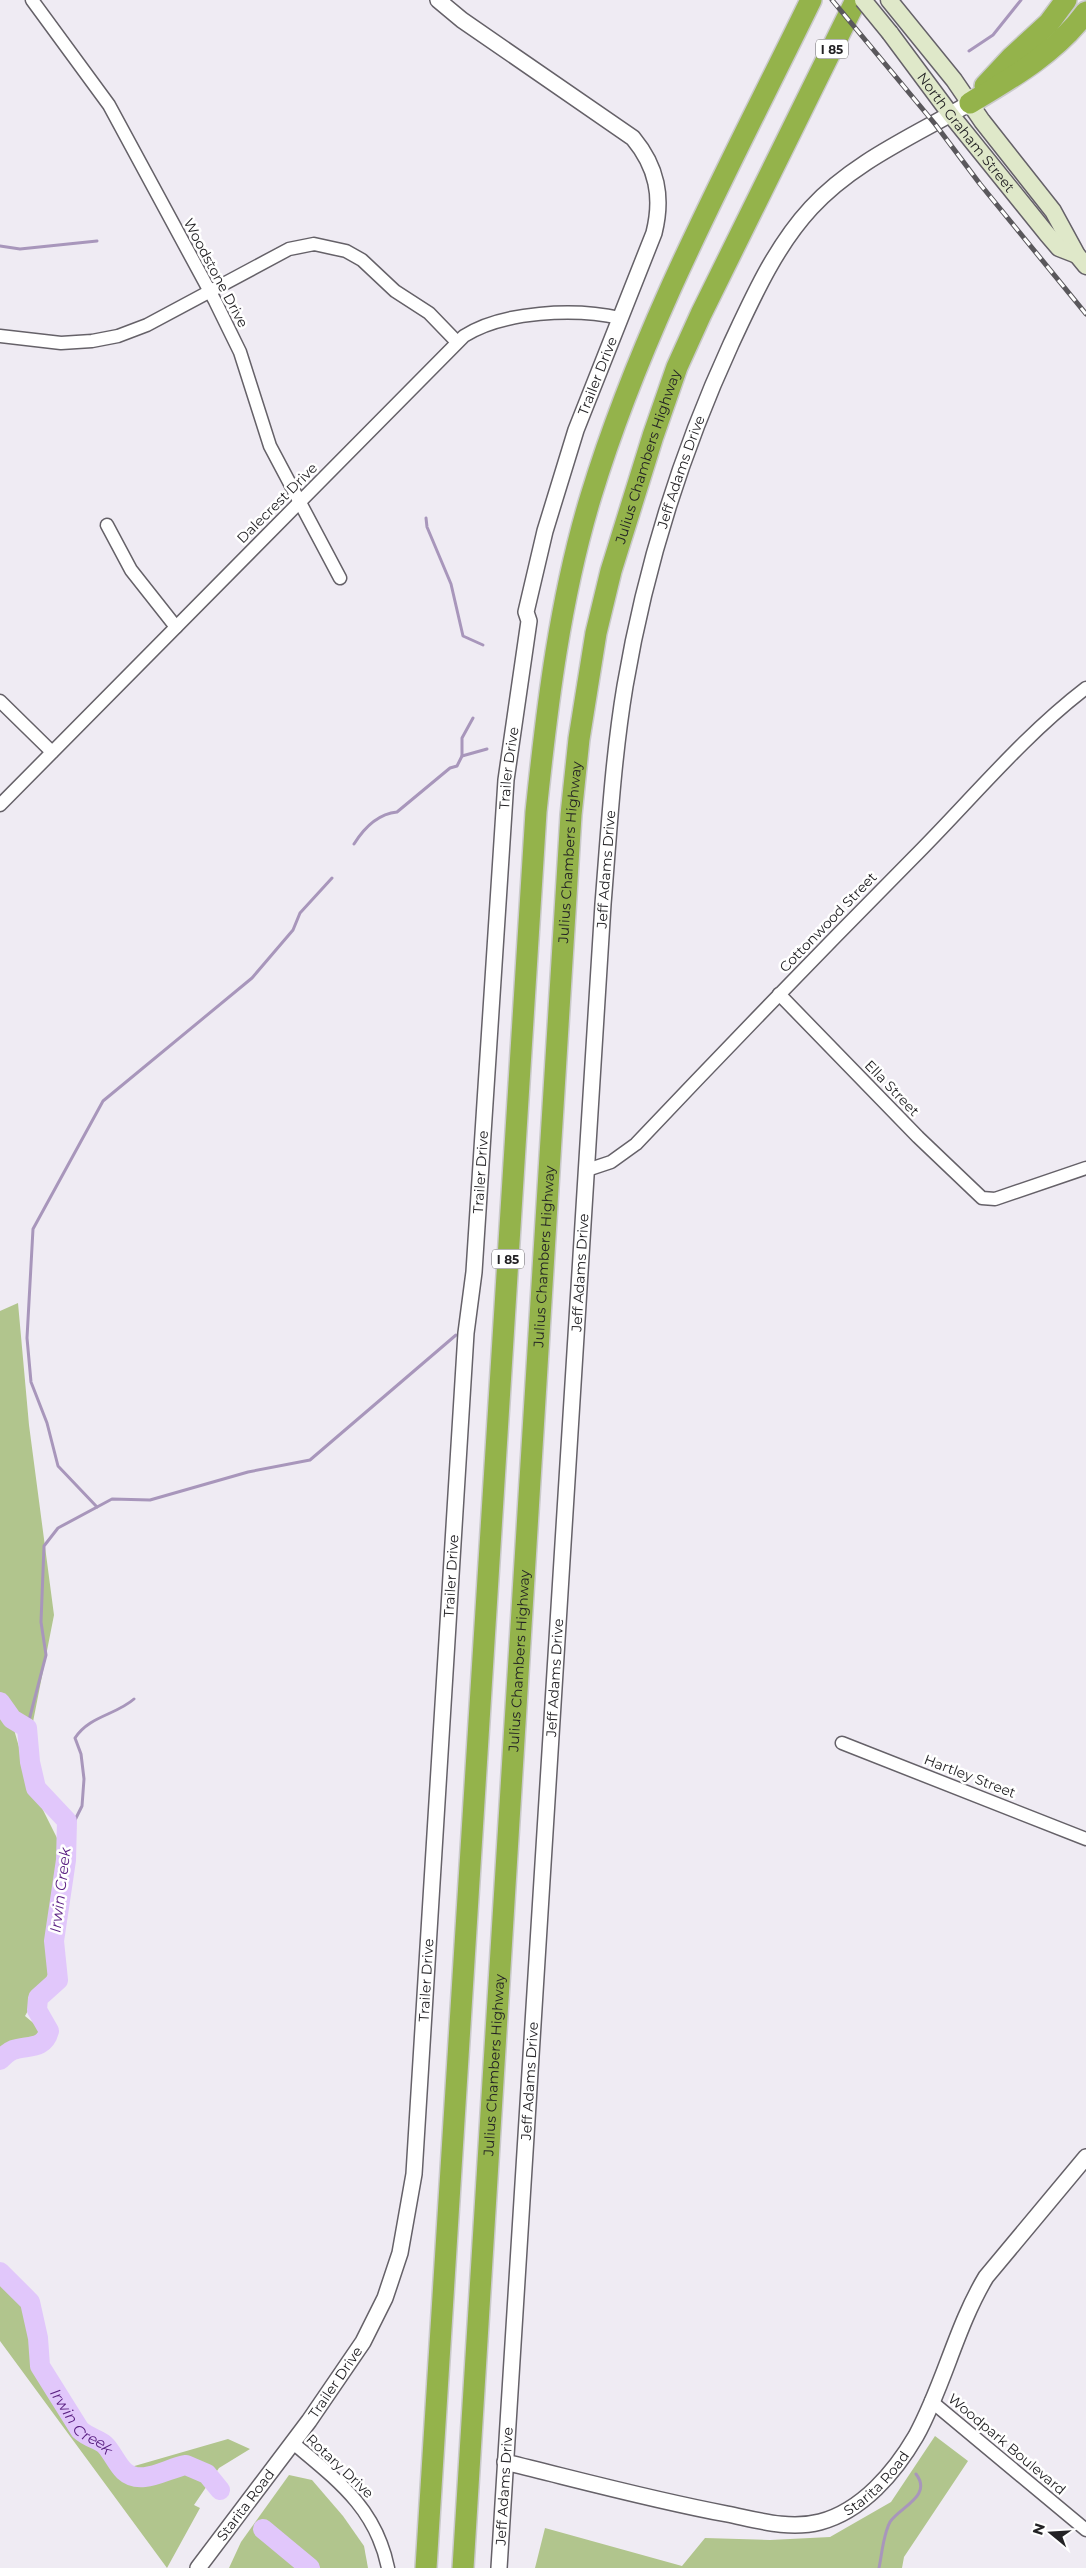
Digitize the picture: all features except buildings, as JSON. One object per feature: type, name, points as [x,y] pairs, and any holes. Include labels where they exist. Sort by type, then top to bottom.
[{"type":"highway","name":"I 85","points":[[426,2568],[536,812],[549,696],[584,521],[600,466],[628,387],[664,302],[811,0]]},
{"type":"highway","name":"Julius Chambers Highway","points":[[463,2568],[571,815],[580,730],[596,633],[611,571],[629,508],[677,367],[856,0]]},
{"type":"highway","points":[[809,98],[864,0]]},
{"type":"highway","points":[[970,104],[1012,57],[1050,23],[1066,0]]},
{"type":"highway","points":[[970,104],[1026,69],[1059,42],[1086,12]]},
{"type":"main road","name":"North Graham Street","points":[[864,0],[951,115],[1059,248],[1082,261]]},
{"type":"main road","name":"North Graham Street","points":[[895,6],[1053,211],[1082,261]]},
{"type":"street","name":"Woodstone Drive","points":[[32,0],[109,105],[210,291],[240,352],[270,446],[340,578]]},
{"type":"street","name":"Trailer Drive","points":[[293,2442],[345,2370],[374,2320],[395,2268],[408,2219],[414,2174],[466,1333],[474,1272],[506,780],[529,621],[526,612],[545,531],[576,430],[654,233],[658,216],[658,190],[648,158],[633,138],[462,20],[438,0]]},
{"type":"street","name":"Jeff Adams Drive","points":[[499,2568],[577,1310],[588,1170],[603,904],[616,753],[625,687],[646,584],[686,456],[715,380],[742,320],[778,251],[794,228],[822,197],[846,177],[875,157],[970,104]]},
{"type":"street","points":[[0,336],[61,343],[107,338],[146,325],[289,249],[314,244],[333,246],[362,260],[395,291],[429,313],[457,342]]},
{"type":"street","name":"Dalecrest Drive","points":[[0,805],[457,342],[475,329],[509,318],[579,312],[620,318]]},
{"type":"street","points":[[107,525],[131,570],[176,627]]},
{"type":"street","name":"Cottonwood Street","points":[[588,1170],[611,1162],[636,1144],[779,994],[1058,710],[1086,688]]},
{"type":"street","points":[[0,701],[52,752]]},
{"type":"street","name":"Ella Street","points":[[779,994],[974,1193],[986,1199],[995,1199],[1086,1168]]},
{"type":"street","name":"Hartley Street","points":[[842,1742],[1086,1839]]},
{"type":"street","name":"Starita Road","points":[[505,2462],[676,2504],[778,2524],[813,2524],[839,2515],[874,2490],[904,2455],[917,2435],[969,2306],[986,2277],[1086,2157]]},
{"type":"street","name":"Woodpark Boulevard","points":[[932,2401],[1086,2530]]},
{"type":"street","name":"Starita Road","points":[[198,2568],[293,2442]]},
{"type":"street","name":"Rotary Drive","points":[[293,2442],[337,2480],[366,2512],[378,2534],[388,2568]]},
{"type":"green space","points":[[18,1303],[29,1425],[54,1615],[31,1732],[13,1726],[29,1782],[59,1842],[51,1969],[25,2016],[44,2032],[0,2053],[0,1311]]},
{"type":"green space","points":[[0,2267],[34,2314],[44,2370],[75,2426],[106,2443],[124,2469],[228,2439],[250,2449],[219,2468],[194,2505],[200,2508],[167,2568],[0,2341]]},
{"type":"green space","points":[[935,2436],[968,2461],[904,2557],[902,2568],[535,2568],[545,2528],[682,2566],[705,2538],[770,2540],[830,2537],[891,2502]]},
{"type":"green space","points":[[289,2475],[312,2480],[343,2516],[364,2546],[368,2568],[229,2568],[241,2542]]},
{"type":"waterway","points":[[969,51],[993,35],[1021,0]]},
{"type":"waterway","points":[[0,246],[20,249],[97,241]]},
{"type":"waterway","points":[[426,518],[427,527],[451,584],[463,636],[483,645]]},
{"type":"waterway","points":[[354,844],[362,833],[377,819],[397,812],[450,768],[457,766],[462,756],[462,738],[473,718]]},
{"type":"waterway","points":[[462,756],[487,749]]},
{"type":"waterway","points":[[97,1507],[58,1466],[47,1423],[31,1382],[27,1338],[33,1229],[103,1101],[252,978],[293,930],[300,913],[332,878]]},
{"type":"waterway","points":[[27,1728],[46,1655],[41,1622],[44,1546],[58,1528],[112,1499],[150,1500],[248,1472],[310,1460],[456,1335]]},
{"type":"waterway","points":[[67,1821],[73,1824],[82,1806],[84,1779],[81,1754],[75,1738],[95,1720],[119,1709],[134,1699]]},
{"type":"waterway","name":"Irwin Creek","points":[[0,1702],[12,1719],[27,1728],[30,1762],[36,1788],[67,1821],[66,1860],[54,1941],[58,1980],[38,1998],[37,2010],[49,2031],[47,2037],[39,2044],[13,2050],[0,2060]]},
{"type":"waterway","name":"Irwin Creek","points":[[0,2272],[30,2302],[38,2338],[40,2366],[80,2430],[104,2444],[124,2471],[131,2475],[146,2477],[186,2465],[207,2474],[220,2490]]},
{"type":"waterway","points":[[879,2568],[884,2539],[890,2522],[913,2501],[921,2489],[916,2474]]},
{"type":"waterway","name":"Irwin Creek","points":[[263,2529],[310,2568]]},
{"type":"railway","points":[[832,0],[935,124],[980,184],[1086,314]]}]
